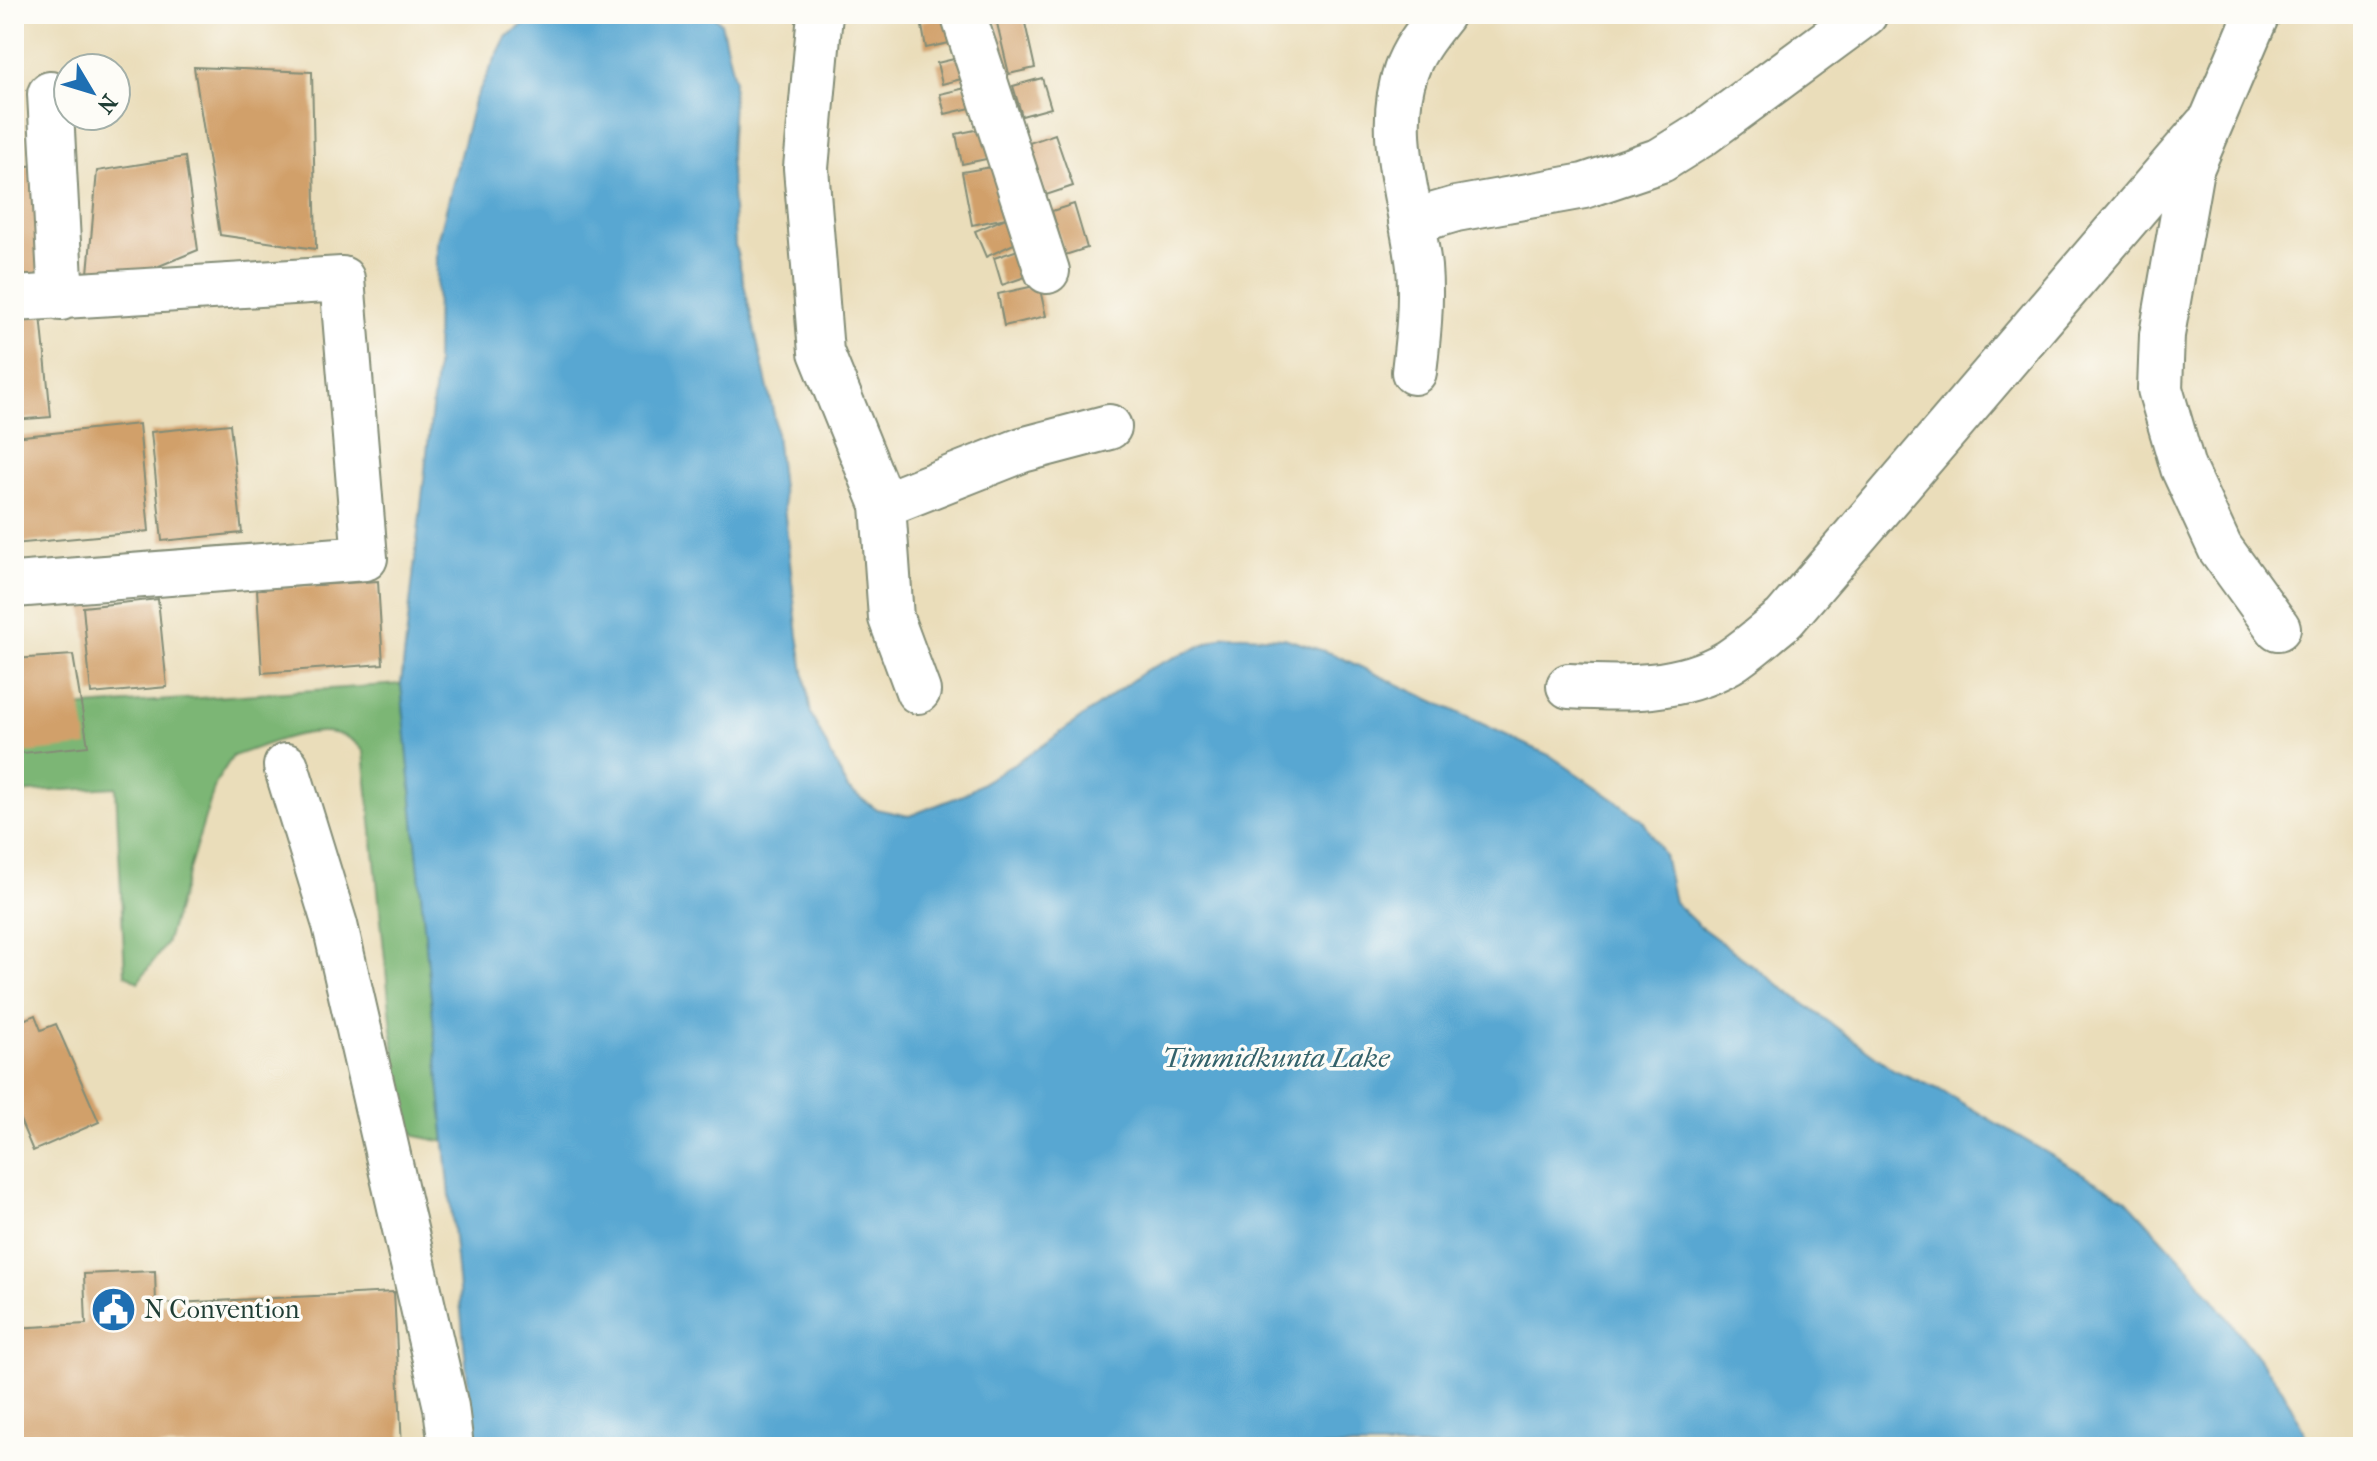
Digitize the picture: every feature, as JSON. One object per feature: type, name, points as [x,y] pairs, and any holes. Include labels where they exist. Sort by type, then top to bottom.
[{"type":"street","points":[[820,14],[806,168],[821,352],[883,505],[891,618],[918,691]]},
{"type":"street","points":[[963,14],[1047,271]]},
{"type":"street","points":[[1414,372],[1420,319],[1419,269],[1398,131],[1400,104],[1405,72],[1420,42],[1442,14]]},
{"type":"street","points":[[1411,222],[1456,209],[1584,186],[1661,160],[1701,135],[1865,14]]},
{"type":"street","points":[[2257,14],[2206,126],[2191,169],[2162,335],[2160,389],[2183,468],[2220,548],[2278,628]]},
{"type":"street","points":[[50,94],[61,298]]},
{"type":"street","points":[[1569,686],[1633,690],[1676,683],[1728,662],[1784,619],[2206,126]]},
{"type":"street","points":[[14,299],[342,279],[365,558],[14,585]]},
{"type":"street","points":[[883,505],[1022,450],[1109,427]]},
{"type":"street","points":[[286,766],[335,925],[446,1407],[451,1447]]},
{"type":"green space","points":[[401,684],[445,1142],[416,1136],[401,1118],[364,752],[351,740],[320,732],[302,734],[233,756],[216,782],[166,944],[138,982],[125,974],[116,787],[14,793],[14,711]]},
{"type":"water","name":"Timmidkunta Lake","points":[[539,14],[712,14],[721,23],[734,79],[730,156],[735,245],[774,415],[798,636],[811,714],[848,789],[876,809],[909,816],[963,795],[1045,744],[1146,670],[1225,635],[1284,638],[1333,654],[1551,756],[1642,819],[1664,855],[1674,902],[1698,925],[1894,1070],[1938,1089],[2126,1199],[2189,1268],[2283,1390],[2312,1447],[474,1447],[401,684],[436,373],[437,245],[474,101],[506,37]]},
{"type":"building","points":[[957,14],[963,40],[926,48],[921,21]]},
{"type":"building","points":[[1023,14],[1035,68],[1009,74],[996,19]]},
{"type":"building","points":[[967,56],[973,76],[942,84],[937,63]]},
{"type":"building","points":[[194,67],[312,72],[316,249],[220,235]]},
{"type":"building","points":[[1042,78],[1051,108],[1022,116],[1013,86]]},
{"type":"building","points":[[974,86],[979,106],[945,114],[940,94]]},
{"type":"building","points":[[985,128],[991,158],[962,164],[956,134]]},
{"type":"building","points":[[1055,134],[1073,186],[1046,195],[1029,143]]},
{"type":"building","points":[[185,157],[198,250],[86,296],[97,171]]},
{"type":"building","points":[[39,165],[48,285],[14,288],[14,167]]},
{"type":"building","points":[[997,166],[1006,218],[972,225],[962,172]]},
{"type":"building","points":[[1074,204],[1087,248],[1065,255],[1052,211]]},
{"type":"building","points":[[1006,218],[1016,243],[986,257],[975,231]]},
{"type":"building","points":[[1018,250],[1025,277],[1002,285],[994,258]]},
{"type":"building","points":[[1039,285],[1046,316],[1004,326],[998,294]]},
{"type":"building","points":[[41,315],[51,417],[14,420],[14,318]]},
{"type":"building","points":[[139,424],[149,531],[14,544],[14,437]]},
{"type":"building","points":[[230,424],[242,533],[162,541],[151,432]]},
{"type":"building","points":[[378,581],[383,664],[262,673],[257,589]]},
{"type":"building","points":[[158,599],[167,687],[91,694],[83,607]]},
{"type":"building","points":[[73,655],[88,746],[14,754],[14,659]]},
{"type":"building","points":[[35,1015],[41,1030],[56,1024],[99,1122],[33,1151],[14,1106],[14,1024]]},
{"type":"building","points":[[155,1271],[156,1304],[394,1292],[402,1447],[14,1447],[14,1328],[86,1324],[84,1274]]},
{"type":"place","name":"N Convention","points":[[113,1309]]}]
